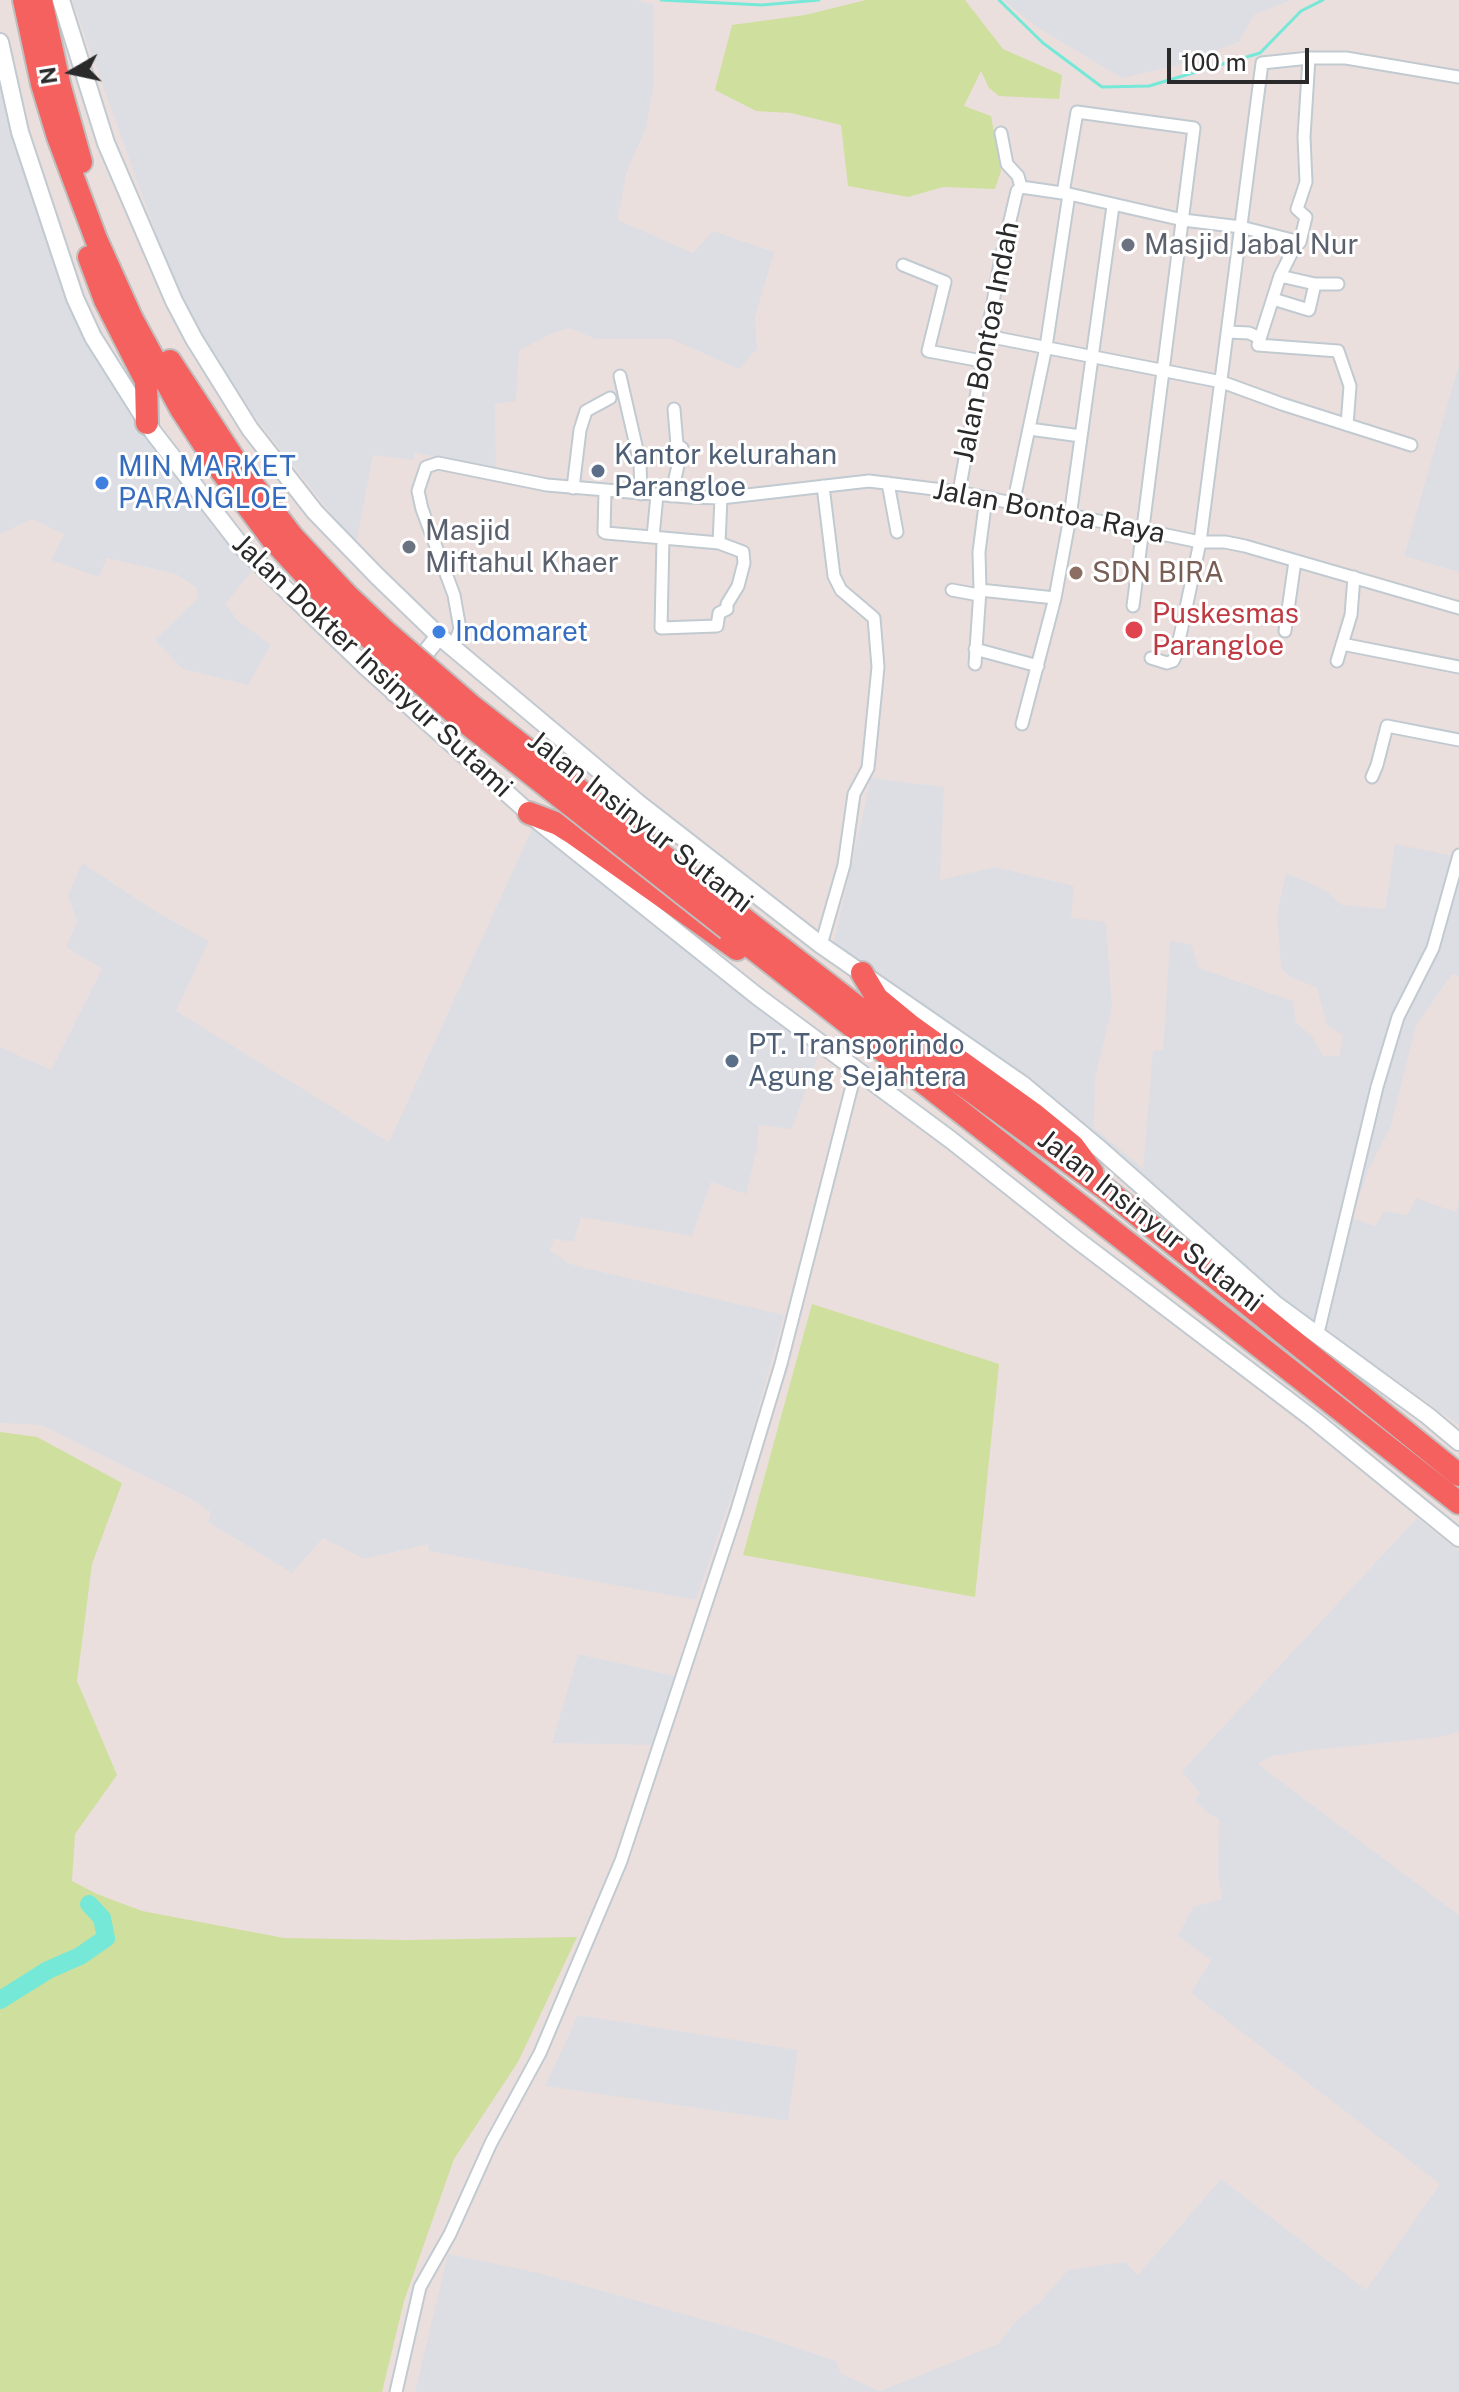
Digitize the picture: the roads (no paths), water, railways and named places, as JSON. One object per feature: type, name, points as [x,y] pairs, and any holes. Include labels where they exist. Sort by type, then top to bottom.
[{"type":"highway","points":[[13,0],[26,67],[54,169],[105,300],[143,372],[148,391],[147,423]]},
{"type":"highway","name":"Jalan Insinyur Sutami","points":[[24,0],[42,84],[58,137],[96,239],[132,319],[181,409],[231,470],[348,596],[473,707],[733,922],[801,985],[1459,1503]]},
{"type":"highway","name":"Jalan Insinyur Sutami","points":[[41,0],[67,113],[106,230],[145,314],[231,470]]},
{"type":"highway","points":[[529,813],[565,828],[756,962],[778,976],[801,985]]},
{"type":"highway","name":"Jalan Insinyur Sutami","points":[[733,922],[874,1020],[1103,1187],[1459,1475]]},
{"type":"highway","points":[[862,973],[877,998],[1073,1146],[1103,1187]]},
{"type":"street","points":[[61,0],[106,143],[174,301],[250,429],[315,512],[439,636],[637,802],[821,945],[1022,1084],[1275,1304],[1459,1442]]},
{"type":"street","name":"Jalan Dokter Insinyur Sutami","points":[[0,42],[20,132],[75,298],[93,337],[147,423],[242,547],[394,693],[529,813],[757,996],[1321,1425],[1459,1538]]},
{"type":"street","points":[[1309,58],[1304,137],[1306,182],[1297,209],[1306,217],[1300,242],[1280,276],[1258,345],[1338,351],[1350,386],[1347,425]]},
{"type":"street","points":[[1151,658],[1167,663],[1173,661],[1176,655],[1200,542],[1260,66],[1264,61],[1346,58],[1459,77]]},
{"type":"street","points":[[1013,505],[1046,347],[1077,112],[1193,126],[1195,132],[1133,606]]},
{"type":"street","points":[[1001,133],[1007,164],[1018,176],[1019,189],[1066,194],[1183,220],[1241,227],[1300,242]]},
{"type":"street","name":"Jalan Bontoa Indah","points":[[959,492],[982,361],[1019,189]]},
{"type":"street","points":[[1022,724],[1055,598],[1070,517],[1113,206]]},
{"type":"street","points":[[903,265],[945,282],[928,351],[982,361]]},
{"type":"street","points":[[1280,276],[1315,284],[1338,284]]},
{"type":"street","points":[[1273,299],[1309,310],[1315,284]]},
{"type":"street","points":[[1228,332],[1249,333],[1260,338]]},
{"type":"street","points":[[987,336],[1222,382],[1411,445]]},
{"type":"street","points":[[620,376],[640,463],[641,494]]},
{"type":"street","points":[[573,488],[580,430],[586,411],[610,398]]},
{"type":"street","points":[[671,496],[682,448],[677,445],[674,409]]},
{"type":"street","points":[[1029,429],[1081,436]]},
{"type":"street","name":"Jalan Bontoa Raya","points":[[453,647],[460,629],[454,595],[418,491],[426,467],[438,463],[547,485],[671,496],[721,498],[869,481],[959,492],[1200,542],[1225,542],[1459,608]]},
{"type":"street","points":[[888,483],[897,532]]},
{"type":"street","points":[[821,945],[844,865],[854,794],[868,768],[878,667],[874,618],[841,590],[834,576],[823,486]]},
{"type":"street","points":[[605,491],[603,531],[658,537],[719,543],[740,550],[745,556],[738,586],[726,610],[719,613],[717,626],[661,628],[658,537],[657,495]]},
{"type":"street","points":[[719,543],[721,498]]},
{"type":"street","points":[[975,664],[980,592],[979,552],[986,498]]},
{"type":"street","points":[[1285,631],[1295,561]]},
{"type":"street","points":[[1337,661],[1351,615],[1354,577]]},
{"type":"street","points":[[952,590],[1055,598]]},
{"type":"street","points":[[394,693],[439,636]]},
{"type":"street","points":[[1342,644],[1459,667]]},
{"type":"street","points":[[975,649],[1038,666]]},
{"type":"street","points":[[1372,777],[1387,726],[1459,740]]},
{"type":"street","points":[[1317,1337],[1377,1087],[1398,1017],[1433,948],[1459,855]]},
{"type":"street","points":[[396,2392],[420,2287],[450,2234],[491,2143],[540,2053],[621,1861],[781,1364],[856,1070]]},
{"type":"waterway","points":[[661,0],[762,5],[819,0]]},
{"type":"waterway","points":[[999,0],[1043,43],[1102,87],[1149,86],[1260,53],[1301,11],[1323,0]]},
{"type":"waterway","points":[[0,2000],[48,1970],[80,1956],[106,1938],[102,1918],[89,1904]]},
{"type":"place","name":"Masjid Jabal Nur","points":[[1128,245]]},
{"type":"place","name":"Kantor kelurahan Parangloe","points":[[598,471]]},
{"type":"place","name":"MIN MARKET PARANGLOE","points":[[102,483]]},
{"type":"place","name":"Masjid Miftahul Khaer","points":[[409,547]]},
{"type":"place","name":"SDN BIRA","points":[[1076,573]]},
{"type":"place","name":"Puskesmas Parangloe","points":[[1134,630]]},
{"type":"place","name":"Indomaret","points":[[439,632]]},
{"type":"place","name":"PT. Transporindo Agung Sejahtera","points":[[732,1061]]}]
